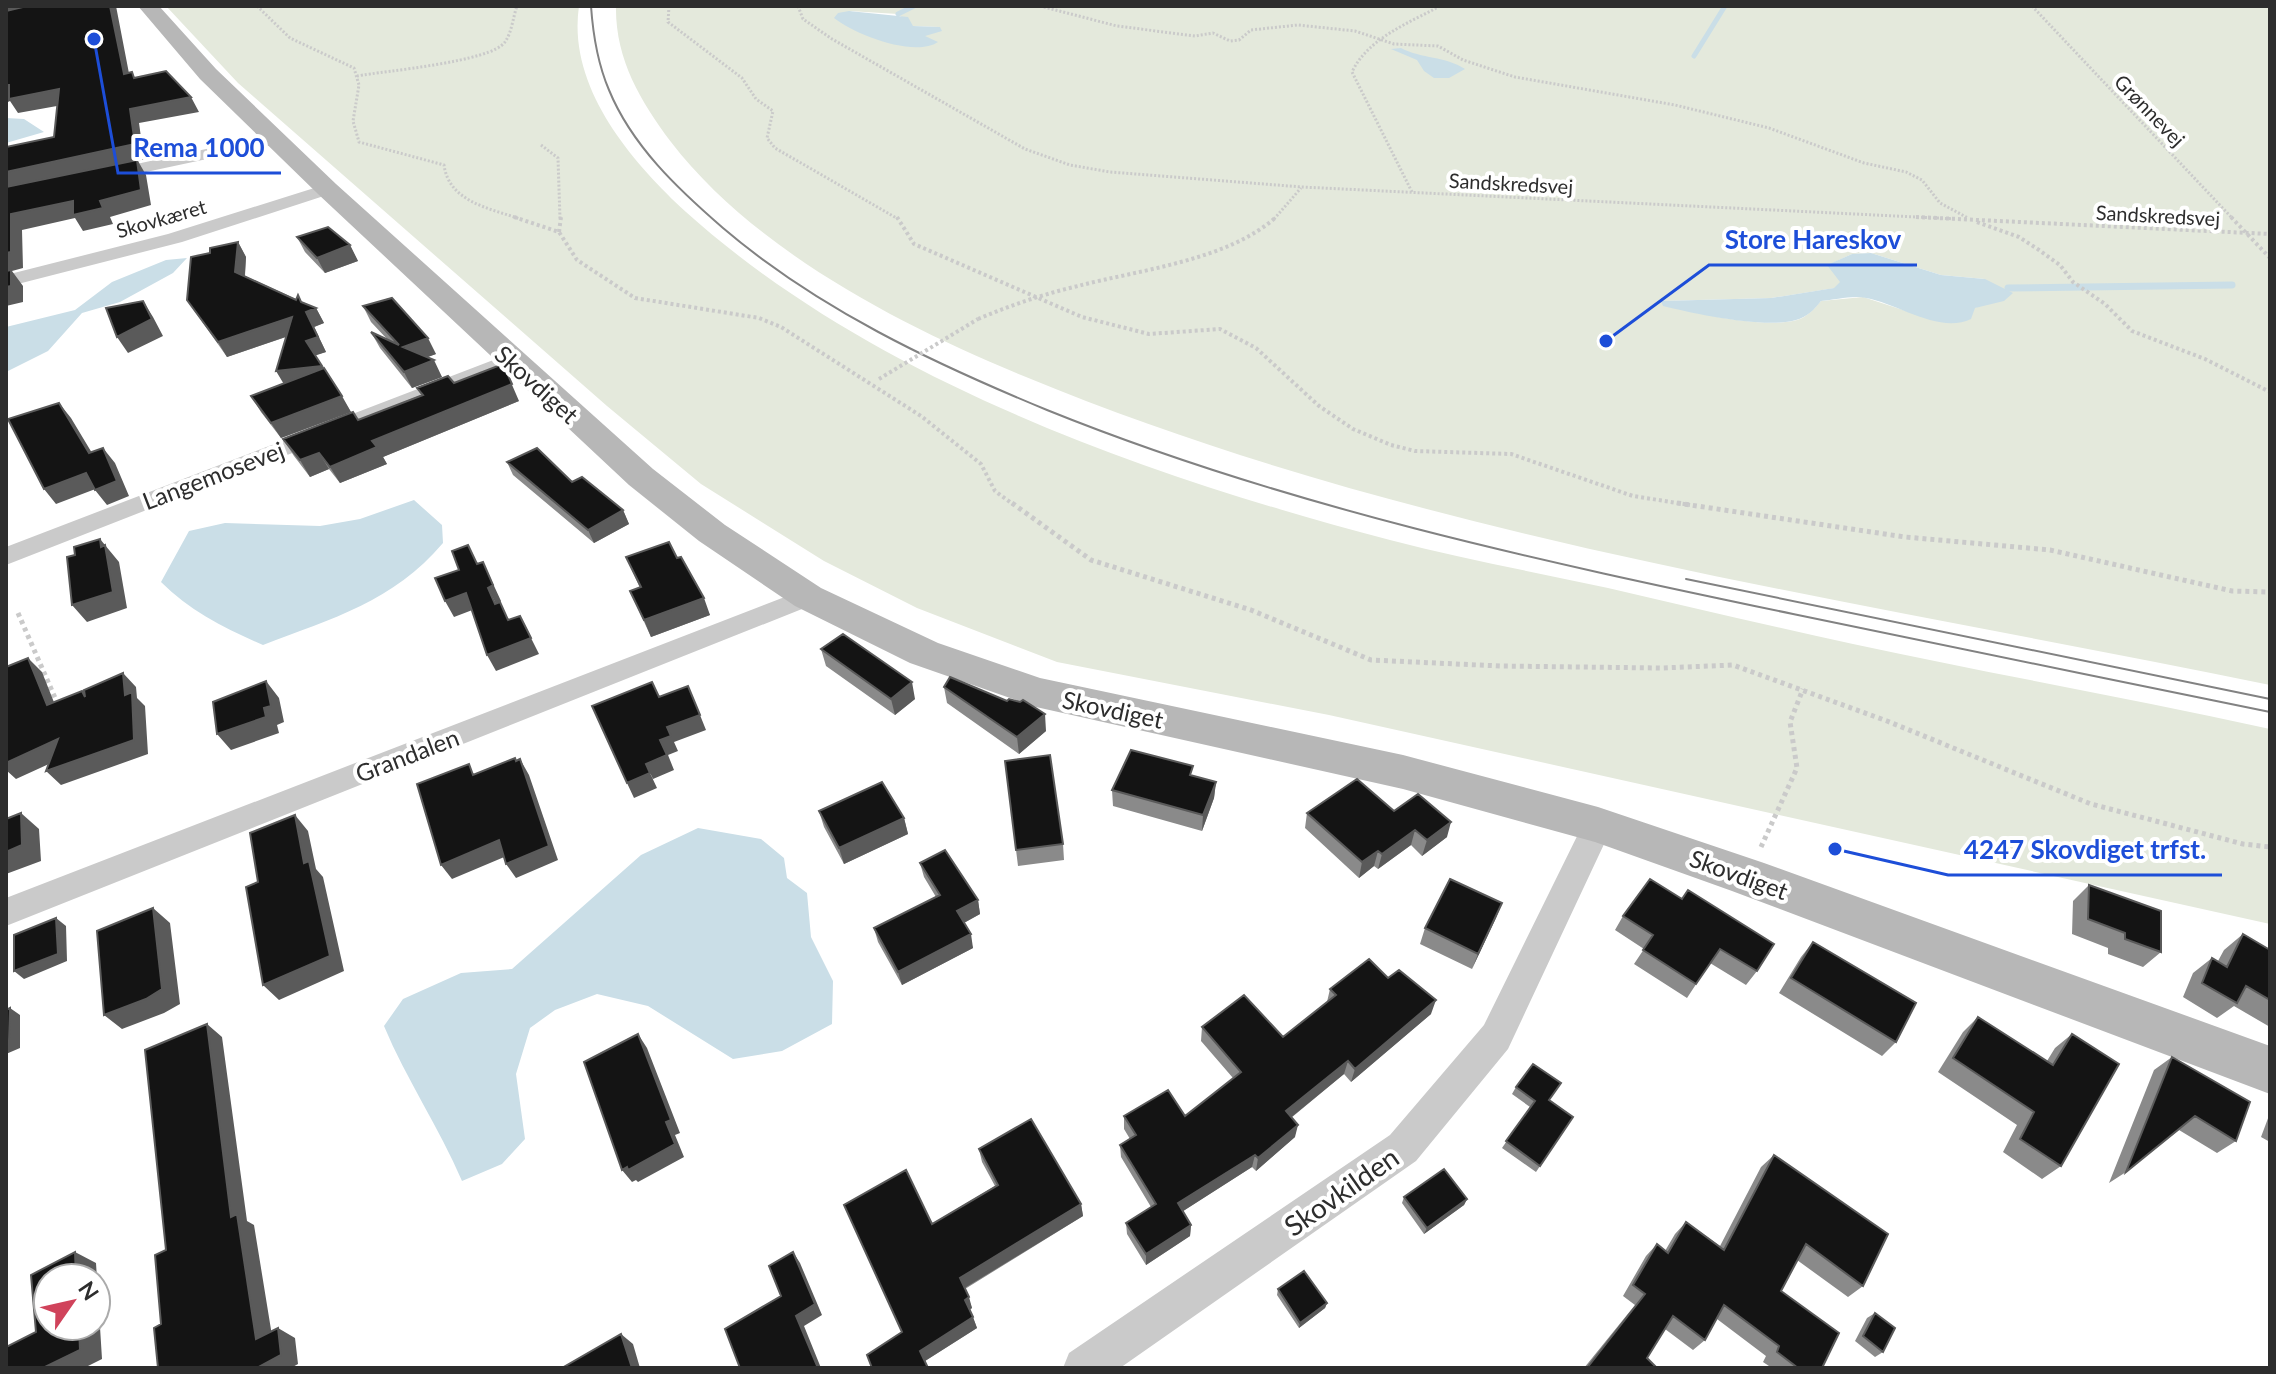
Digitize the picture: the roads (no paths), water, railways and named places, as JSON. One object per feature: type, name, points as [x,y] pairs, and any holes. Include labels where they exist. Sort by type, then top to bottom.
[{"type":"street","name":"Skovdiget","points":[[148,6],[208,74],[509,360],[641,477],[712,533],[808,597],[924,653],[1036,692],[1403,772],[1598,825],[1748,877],[2270,1070]]},
{"type":"street","points":[[81,181],[276,139]]},
{"type":"street","name":"Skovkæret","points":[[6,281],[175,238],[327,189]]},
{"type":"street","name":"Langemosevej","points":[[6,556],[509,360]]},
{"type":"street","name":"Grandalen","points":[[6,912],[808,597]]},
{"type":"street","name":"Skovkilden","points":[[1084,1368],[1403,1148],[1496,1037],[1598,825]]},
{"type":"water","points":[[849,11],[908,17],[913,26],[940,27],[942,31],[925,36],[938,42],[927,46],[900,46],[869,37],[834,18],[838,13]]},
{"type":"water","points":[[1401,48],[1465,69],[1449,78],[1434,78],[1424,71],[1417,60],[1391,49]]},
{"type":"water","points":[[6,118],[24,119],[44,132],[6,143]]},
{"type":"water","points":[[1871,253],[1941,275],[1985,279],[2013,293],[2004,301],[1975,308],[1971,319],[1959,323],[1932,321],[1861,297],[1821,301],[1800,319],[1767,323],[1693,313],[1663,306],[1661,301],[1771,298],[1834,288],[1840,282],[1827,265],[1852,254]]},
{"type":"water","points":[[187,258],[173,273],[120,302],[82,313],[48,351],[6,372],[6,327],[75,310],[112,282],[166,260]]},
{"type":"water","points":[[414,500],[442,525],[443,543],[424,563],[404,580],[360,606],[263,645],[209,618],[161,582],[189,531],[225,523],[320,526],[360,519]]},
{"type":"water","points":[[698,828],[761,839],[784,858],[787,878],[807,893],[811,937],[833,981],[832,1024],[782,1051],[733,1059],[648,1006],[597,994],[555,1010],[530,1028],[516,1074],[525,1139],[502,1164],[462,1181],[384,1026],[403,999],[461,973],[512,969],[641,855]]},
{"type":"waterway","points":[[898,14],[914,6]]},
{"type":"waterway","points":[[1694,56],[1725,6]]},
{"type":"waterway","points":[[2008,288],[2232,285]]},
{"type":"tram line","points":[[591,6],[594,38],[605,80],[630,130],[673,182],[706,213],[760,257],[837,309],[919,353],[1047,410],[1229,475],[1509,552],[1853,627],[2270,712]]},
{"type":"tram line","points":[[1686,579],[2270,699]]},
{"type":"place","name":"Rema 1000","points":[[94,39]]},
{"type":"place","name":"Store Hareskov","points":[[1606,341]]},
{"type":"place","name":"4247 Skovdiget trfst.","points":[[1835,849]]}]
